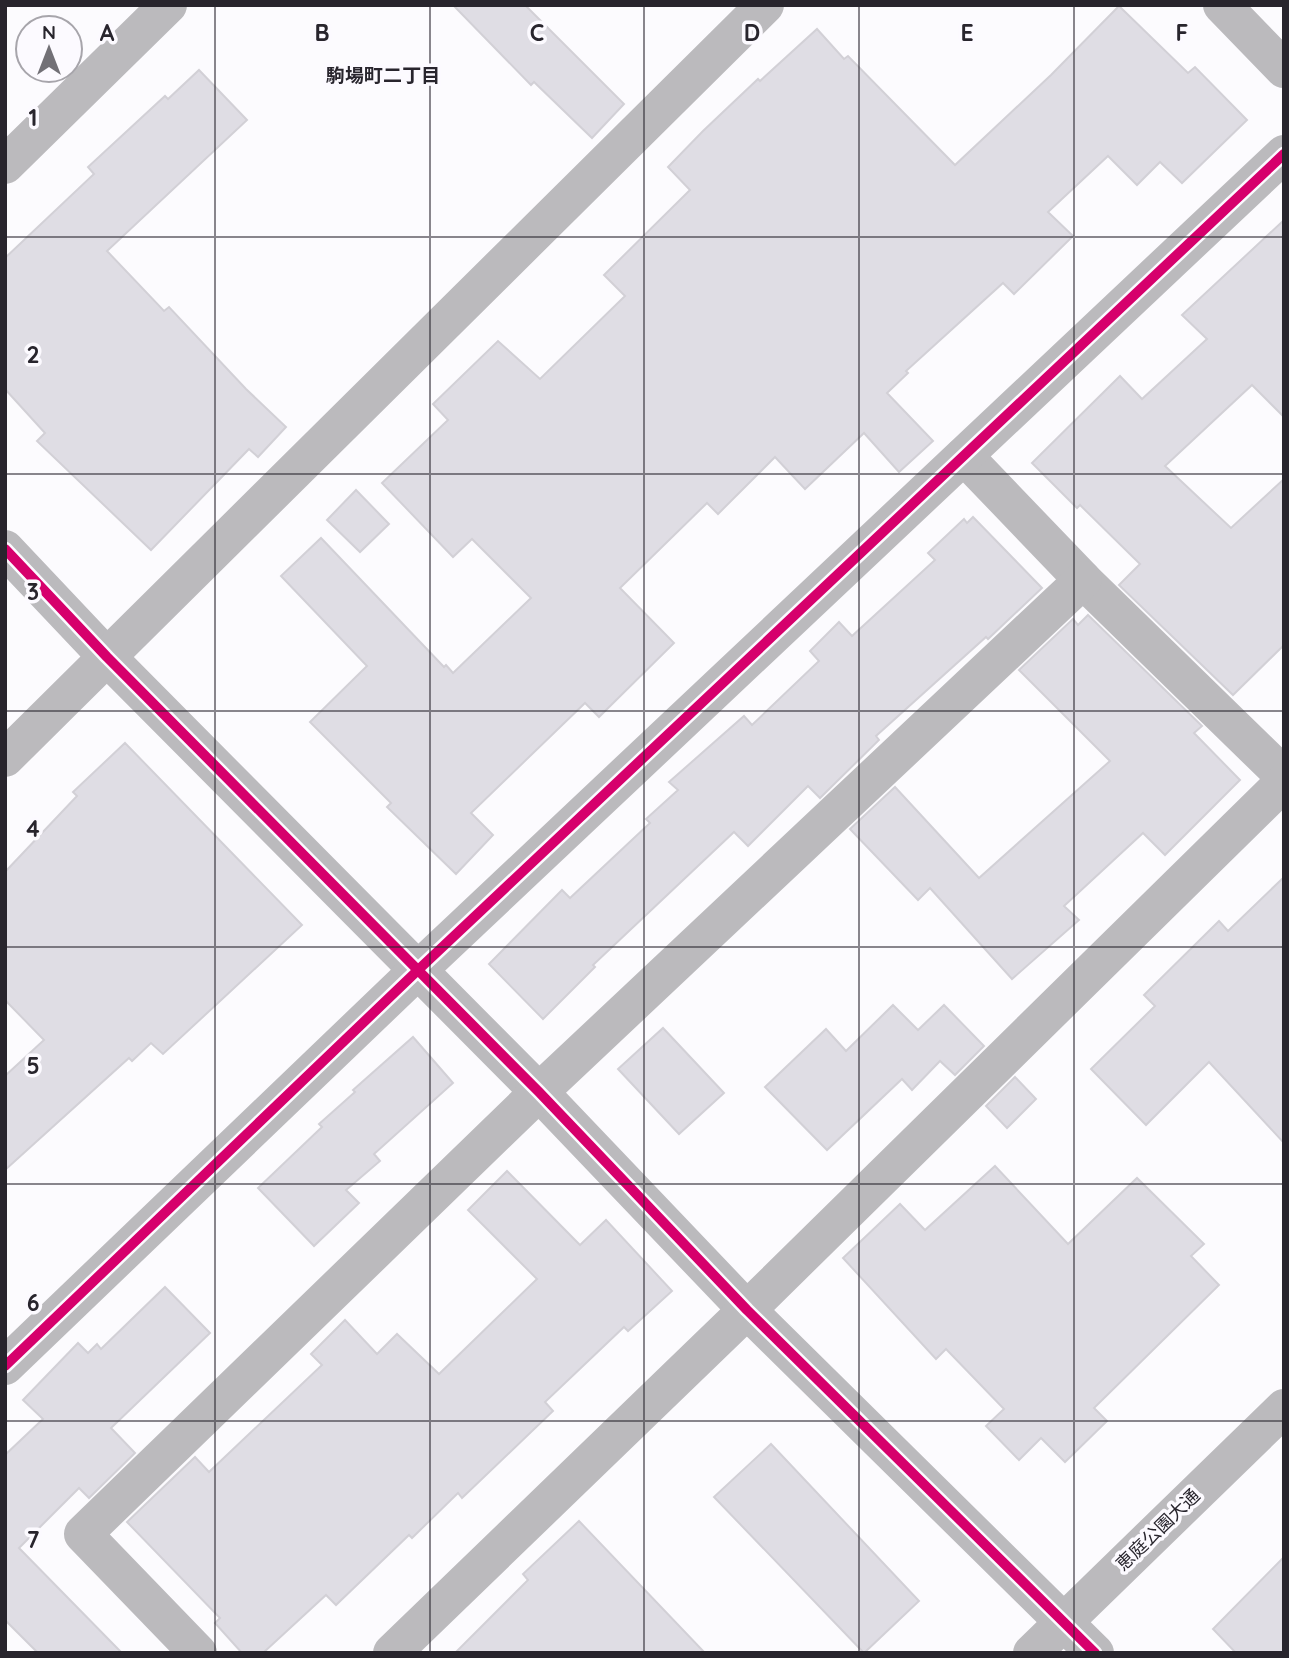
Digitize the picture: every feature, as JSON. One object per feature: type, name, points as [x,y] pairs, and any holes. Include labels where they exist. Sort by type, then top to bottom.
[{"type":"street","points":[[5,165],[168,5]]},
{"type":"street","points":[[5,758],[765,5]]},
{"type":"street","points":[[1222,5],[1284,69]]},
{"type":"street","points":[[5,1366],[417,971],[1284,154]]},
{"type":"street","points":[[964,456],[1083,580],[1284,776]]},
{"type":"street","points":[[5,549],[107,657],[539,1092],[747,1310],[1095,1653]]},
{"type":"street","points":[[198,1653],[83,1534],[539,1092],[1083,580]]},
{"type":"street","points":[[392,1653],[747,1310],[1284,782]]},
{"type":"street","name":"恵庭公園大通","points":[[1032,1653],[1284,1408]]},
{"type":"building","points":[[453,5],[525,5],[624,104],[592,138],[534,82],[531,85]]},
{"type":"building","points":[[1119,6],[1188,73],[1195,67],[1247,120],[1182,183],[1160,162],[1137,185],[1108,156],[1048,212],[1073,236],[1014,294],[1003,283],[906,371],[908,373],[887,393],[933,441],[899,472],[864,433],[805,489],[775,457],[718,514],[707,503],[620,588],[674,643],[599,717],[585,703],[471,813],[493,835],[456,874],[387,807],[391,803],[310,722],[367,666],[281,576],[321,538],[444,667],[446,665],[453,673],[531,598],[472,539],[453,557],[382,483],[448,420],[433,404],[498,341],[540,379],[625,296],[604,275],[690,190],[668,167],[703,131],[817,29],[844,59],[848,56],[955,165],[1051,75]]},
{"type":"building","points":[[199,70],[247,120],[107,251],[164,311],[169,307],[246,389],[286,427],[258,457],[249,449],[151,550],[37,441],[45,433],[5,389],[5,258],[94,174],[88,167],[165,96],[168,99]]},
{"type":"building","points":[[1284,220],[1284,417],[1252,385],[1165,466],[1231,528],[1284,479],[1284,645],[1233,695],[1119,585],[1140,564],[1080,505],[1077,508],[1032,463],[1120,376],[1142,399],[1207,339],[1182,315]]},
{"type":"building","points":[[356,490],[389,524],[360,552],[327,520]]},
{"type":"building","points":[[973,517],[1042,588],[988,639],[986,637],[876,736],[879,740],[820,798],[808,786],[748,846],[734,832],[593,965],[595,967],[543,1019],[489,964],[562,890],[570,898],[650,823],[646,819],[678,790],[669,782],[744,716],[752,725],[819,661],[810,651],[839,622],[852,636],[935,560],[928,553],[964,519],[967,523]]},
{"type":"building","points":[[1088,615],[1202,726],[1194,733],[1240,780],[1165,855],[1143,833],[1064,906],[1079,920],[1012,979],[930,888],[918,900],[850,829],[895,787],[979,878],[1110,761],[1019,670],[1073,619],[1078,625]]},
{"type":"building","points":[[125,743],[302,925],[163,1054],[151,1043],[132,1061],[129,1058],[5,1170],[5,1076],[44,1040],[5,1000],[5,872],[77,796],[73,792]]},
{"type":"building","points":[[1284,877],[1284,1143],[1209,1062],[1146,1125],[1091,1069],[1155,1006],[1144,995],[1219,921],[1228,931]]},
{"type":"building","points":[[893,1005],[918,1030],[944,1005],[984,1046],[955,1075],[940,1061],[912,1090],[902,1079],[827,1150],[765,1087],[826,1029],[846,1051]]},
{"type":"building","points":[[663,1028],[724,1093],[679,1134],[618,1069]]},
{"type":"building","points":[[413,1037],[453,1083],[374,1154],[380,1161],[346,1190],[359,1203],[314,1246],[258,1188],[322,1127],[319,1124],[355,1092],[353,1090]]},
{"type":"building","points":[[1015,1077],[1036,1099],[1007,1128],[986,1106]]},
{"type":"building","points":[[995,1166],[1068,1244],[1137,1178],[1204,1244],[1191,1256],[1219,1285],[1094,1408],[1107,1421],[1065,1462],[1041,1438],[1019,1460],[986,1426],[1004,1409],[946,1349],[936,1359],[843,1258],[900,1204],[925,1230]]},
{"type":"building","points":[[507,1171],[580,1245],[606,1220],[672,1291],[628,1331],[624,1327],[545,1402],[553,1411],[462,1498],[458,1493],[412,1538],[409,1535],[336,1605],[326,1595],[263,1653],[242,1653],[215,1623],[220,1618],[127,1522],[195,1457],[209,1472],[322,1365],[311,1354],[345,1320],[377,1354],[397,1334],[439,1374],[537,1279],[468,1210]]},
{"type":"building","points":[[165,1287],[210,1333],[111,1428],[135,1453],[89,1498],[79,1488],[19,1548],[122,1653],[38,1653],[5,1620],[5,1455],[43,1419],[23,1400],[78,1343],[88,1353],[97,1344],[101,1349]]},
{"type":"building","points":[[771,1444],[919,1601],[864,1653],[714,1497]]},
{"type":"building","points":[[579,1521],[705,1653],[455,1653],[528,1580],[523,1574]]},
{"type":"building","points":[[1284,1557],[1284,1653],[1236,1653],[1213,1629]]},
{"type":"cycle path","points":[[5,1366],[417,971],[1284,154]]},
{"type":"cycle path","points":[[5,549],[107,657],[539,1092],[747,1310],[1095,1653]]},
{"type":"district","name":"駒場町二丁目","points":[[383,75]]}]
